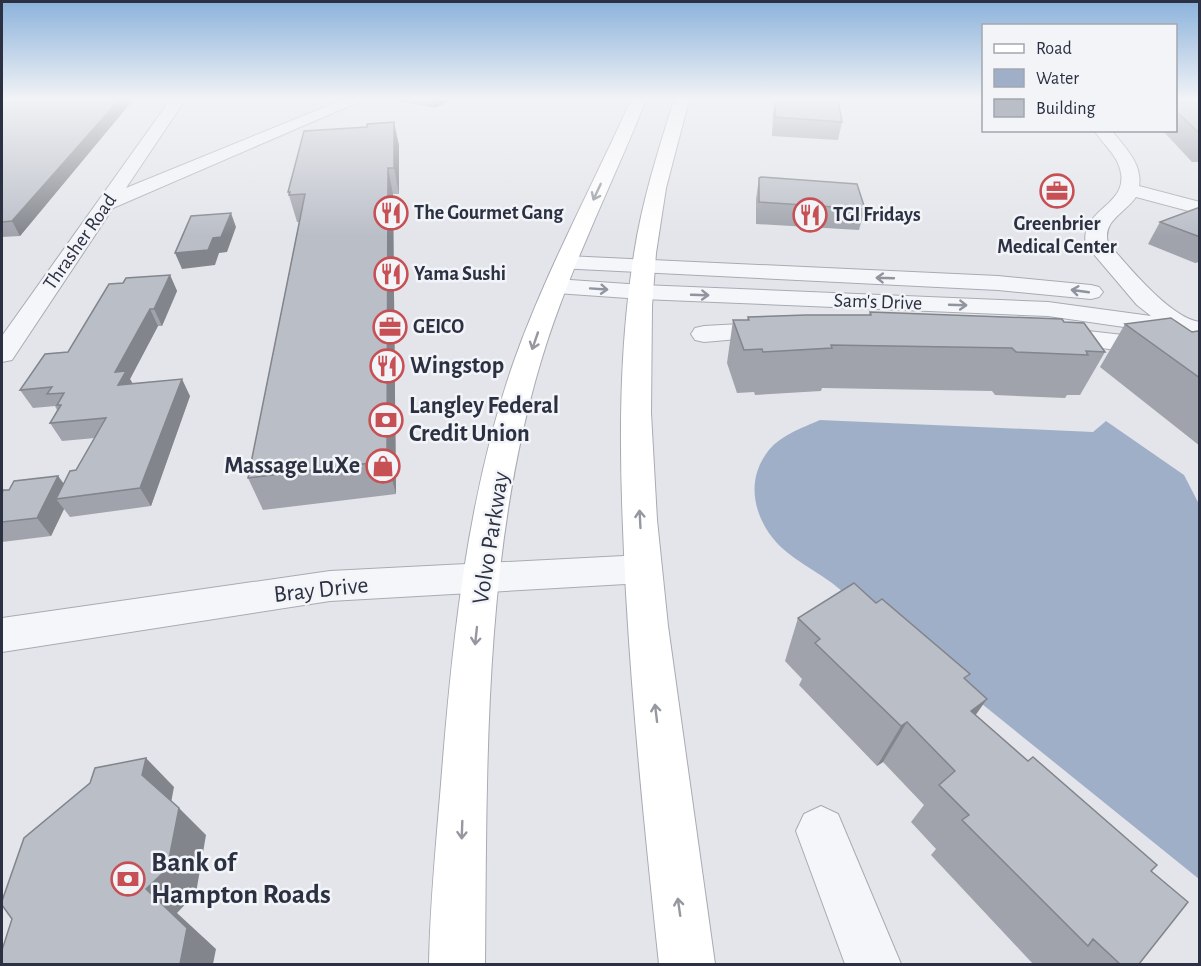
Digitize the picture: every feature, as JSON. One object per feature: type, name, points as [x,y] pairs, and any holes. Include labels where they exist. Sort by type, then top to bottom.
[{"type":"main road","name":"Volvo Parkway","points":[[457,964],[462,812],[483,578],[510,425],[527,364],[561,274],[619,145]]},
{"type":"main road","points":[[668,145],[654,201],[643,279],[638,325],[636,418],[643,569],[658,734],[687,964]]},
{"type":"street","name":"Thrasher Road","points":[[2,354],[147,145]]},
{"type":"street","points":[[107,203],[247,145]]},
{"type":"street","points":[[1113,145],[1126,162],[1132,179],[1132,190],[1125,202],[1100,221],[1093,230],[1093,237],[1097,245],[1146,300],[1195,327]]},
{"type":"street","points":[[1132,190],[1200,208]]},
{"type":"street","name":"Sam's Drive","points":[[561,274],[1048,309],[1195,327]]},
{"type":"street","name":"Sam's Drive","points":[[643,279],[998,283],[1048,286],[1146,300]]},
{"type":"street","points":[[704,334],[795,330]]},
{"type":"street","points":[[1030,334],[1200,352]]},
{"type":"street","name":"Bray Drive","points":[[2,635],[330,586],[643,569]]},
{"type":"street","points":[[821,831],[873,964]]},
{"type":"water","points":[[820,420],[1093,432],[1106,421],[1184,475],[1200,506],[1199,879],[832,583],[781,548],[776,542],[762,522],[758,511],[755,499],[756,476],[766,454],[777,442]]},
{"type":"building","points":[[2,145],[79,145],[12,221],[2,222]]},
{"type":"building","points":[[300,145],[394,145],[394,168],[388,168],[387,461],[248,478],[305,194],[289,195],[290,192],[288,192]]},
{"type":"building","points":[[759,178],[857,184],[865,209],[759,202]]},
{"type":"building","points":[[1200,207],[1200,237],[1160,222]]},
{"type":"building","points":[[231,213],[221,237],[213,238],[208,250],[175,253],[191,216]]},
{"type":"building","points":[[170,275],[154,309],[150,309],[115,372],[126,371],[118,385],[182,379],[140,488],[56,499],[70,471],[76,470],[106,418],[50,423],[61,405],[57,405],[64,393],[47,394],[52,387],[20,390],[45,354],[68,352],[109,284],[123,283],[126,278]]},
{"type":"building","points":[[870,312],[1062,319],[1064,322],[1084,323],[1105,352],[1086,351],[1088,355],[1016,352],[1012,348],[831,345],[832,348],[763,352],[762,349],[744,350],[733,320],[749,320],[748,317],[871,315]]},
{"type":"building","points":[[1171,318],[1192,332],[1200,332],[1200,378],[1125,324]]},
{"type":"building","points":[[58,476],[37,518],[2,522],[3,490],[9,490],[14,481]]},
{"type":"building","points":[[854,583],[876,603],[882,599],[970,674],[964,678],[987,699],[971,711],[1028,761],[1033,757],[1157,865],[1151,871],[1188,902],[1139,964],[1120,964],[1093,939],[1088,946],[962,820],[969,815],[939,785],[955,771],[907,722],[901,726],[815,643],[820,639],[798,618]]},
{"type":"building","name":"Bank of Hampton Roads","points":[[146,758],[142,775],[179,808],[167,869],[146,889],[187,928],[180,964],[2,964],[2,950],[12,919],[2,905],[2,901],[24,838],[90,783],[95,768]]},
{"type":"place","name":"Greenbrier Medical Center","points":[[1057,191]]},
{"type":"place","name":"The Gourmet Gang","points":[[391,213]]},
{"type":"place","name":"TGI Fridays","points":[[810,215]]},
{"type":"place","name":"Yama Sushi","points":[[391,274]]},
{"type":"place","name":"GEICO","points":[[390,327]]},
{"type":"place","name":"Wingstop","points":[[387,366]]},
{"type":"place","name":"Langley Federal Credit Union","points":[[386,420]]},
{"type":"place","name":"Massage LuXe","points":[[383,466]]},
{"type":"place","name":"Bank of Hampton Roads","points":[[128,879]]}]
